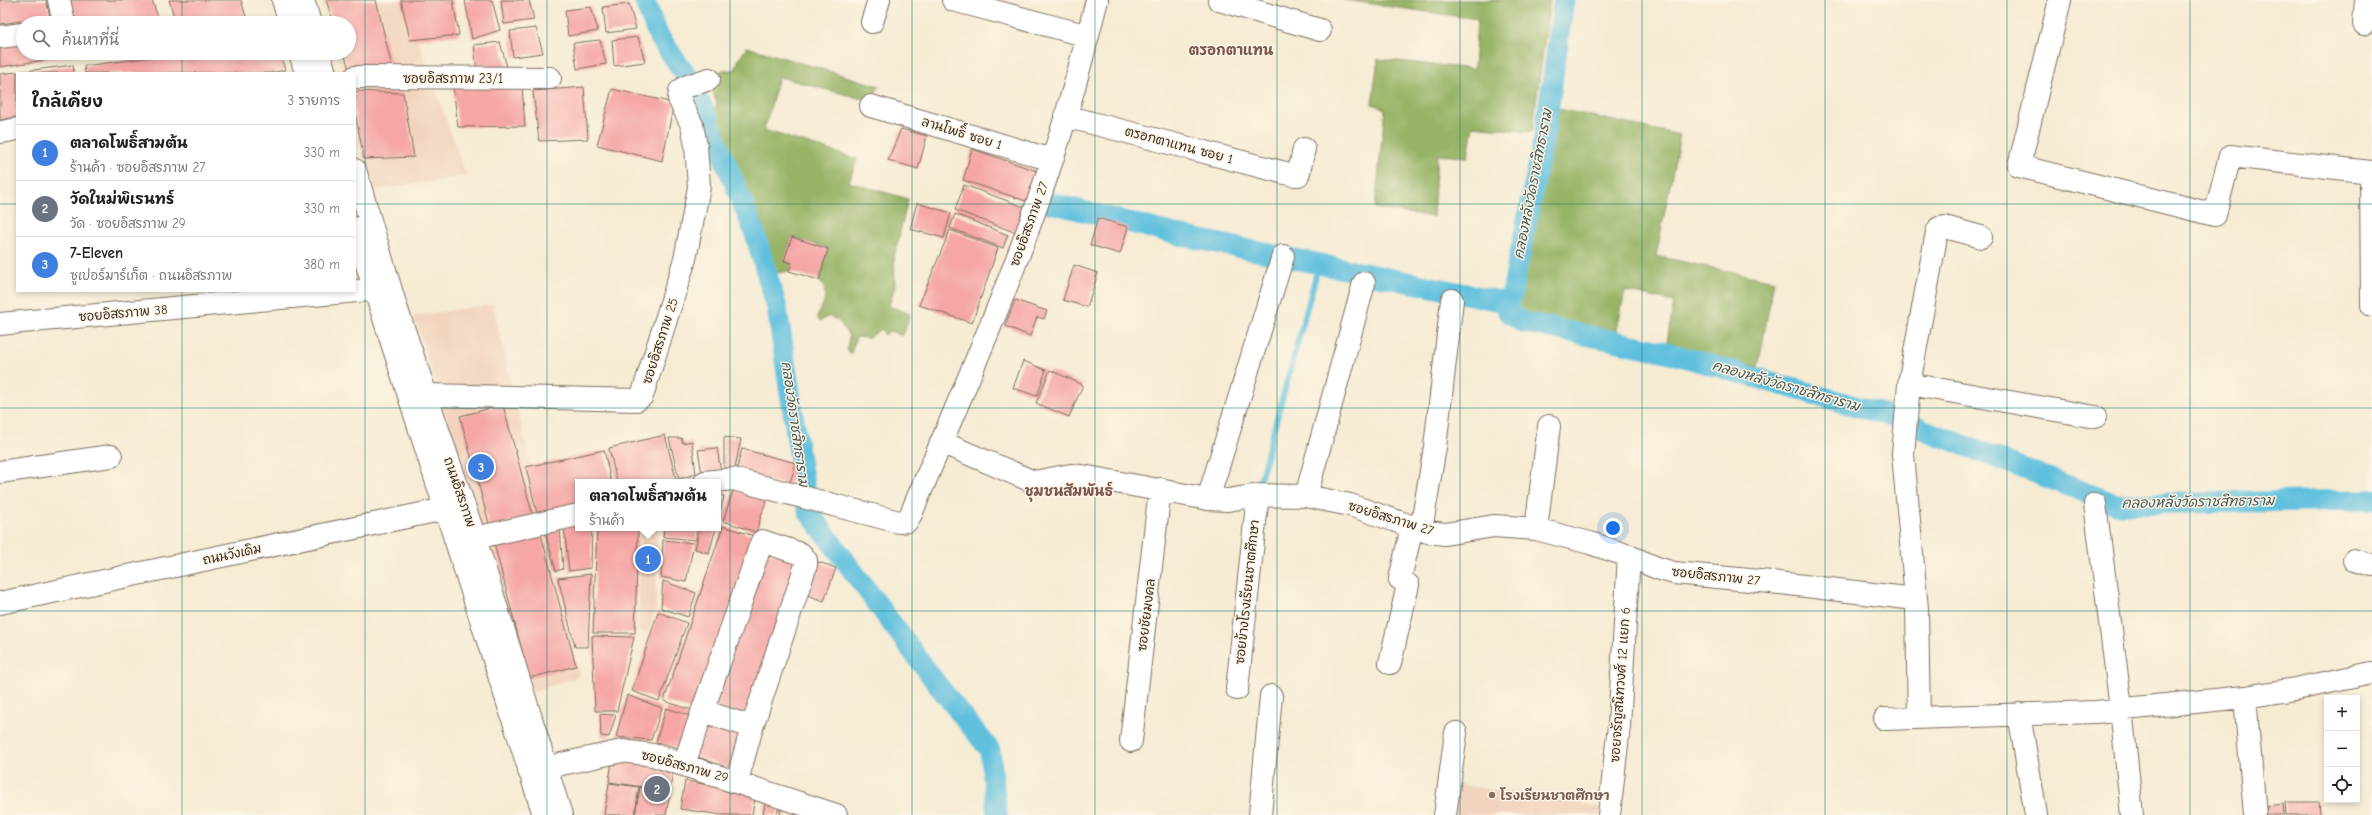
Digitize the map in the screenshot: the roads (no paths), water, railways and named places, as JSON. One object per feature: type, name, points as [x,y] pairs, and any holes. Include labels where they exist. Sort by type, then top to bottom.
[{"type":"street","points":[[59,0],[62,16]]},
{"type":"street","points":[[283,0],[288,16]]},
{"type":"street","points":[[303,0],[308,16]]},
{"type":"street","points":[[872,22],[879,0]]},
{"type":"street","points":[[953,0],[1088,36]]},
{"type":"street","name":"ซอยอิสรภาพ 27","points":[[721,480],[733,479],[898,522],[907,521],[1009,279],[1052,160],[1097,0]]},
{"type":"street","points":[[1219,0],[1320,30]]},
{"type":"street","points":[[2060,0],[2019,166],[2215,215],[2230,156],[2371,172],[2372,305]]},
{"type":"street","points":[[2364,24],[2366,0]]},
{"type":"street","points":[[0,37],[16,35]]},
{"type":"street","points":[[309,60],[320,69]]},
{"type":"street","name":"ซอยอิสรภาพ 23/1","points":[[356,77],[550,78]]},
{"type":"street","name":"ซอยอิสรภาพ 25","points":[[426,395],[637,400],[642,396],[685,258],[699,186],[699,163],[692,125],[682,93],[709,78]]},
{"type":"street","name":"ลานโพธิ์ ซอย 1","points":[[871,106],[1052,160]]},
{"type":"street","name":"ตรอกตาแทน ซอย 1","points":[[1065,116],[1293,175],[1298,175],[1304,149]]},
{"type":"street","name":"ถนนอิสรภาพ","points":[[356,174],[382,289],[426,395],[454,507],[475,538],[537,770],[561,815]]},
{"type":"street","points":[[1919,717],[1916,599],[1904,442],[1909,384],[1937,232],[1939,228],[1945,227],[1981,237]]},
{"type":"street","points":[[356,230],[382,289],[454,507],[537,770],[544,815]]},
{"type":"street","points":[[1208,499],[1283,256]]},
{"type":"street","points":[[1306,496],[1364,283]]},
{"type":"street","name":"ซอยอิสรภาพ 38","points":[[356,291],[382,289]]},
{"type":"street","name":"ซอยอิสรภาพ 38","points":[[0,324],[349,292]]},
{"type":"street","points":[[1390,663],[1408,585],[1400,579],[1417,528],[1435,447],[1452,300]]},
{"type":"street","points":[[1909,384],[2095,417]]},
{"type":"street","points":[[1536,529],[1549,426]]},
{"type":"street","name":"ซอยอิสรภาพ 27","points":[[941,442],[1034,482],[1071,475],[1160,489],[1208,499],[1228,500],[1258,495],[1306,496],[1350,505],[1417,528],[1445,534],[1494,526],[1536,529],[1629,556],[1657,568],[1674,573],[1771,582],[1916,599]]},
{"type":"street","points":[[0,472],[111,456]]},
{"type":"street","name":"ซอยชัยมงคล","points":[[1131,741],[1160,489]]},
{"type":"street","name":"ซอยข้างโรงเรียนชาตศึกษา","points":[[1237,689],[1258,495]]},
{"type":"street","points":[[2095,504],[2121,708],[2132,815]]},
{"type":"street","name":"ถนนวังเดิม","points":[[0,601],[454,507]]},
{"type":"street","points":[[475,538],[575,516]]},
{"type":"street","points":[[684,764],[762,541],[801,554],[806,560],[806,565],[752,727],[737,781]]},
{"type":"street","name":"ซอยจรัญสนิทวงศ์ 12 แยก 6","points":[[1610,815],[1619,726],[1629,556]]},
{"type":"street","points":[[1885,719],[2095,712],[2121,708],[2245,697],[2295,689],[2372,673]]},
{"type":"street","points":[[1260,815],[1271,696]]},
{"type":"street","points":[[2245,697],[2255,815]]},
{"type":"street","points":[[703,711],[752,727]]},
{"type":"street","points":[[2019,714],[2036,815]]},
{"type":"street","points":[[1445,815],[1456,733]]},
{"type":"street","name":"ซอยอิสรภาพ 29","points":[[537,770],[622,751],[653,755],[737,781],[836,815]]},
{"type":"waterway","name":"คลองวัดราชสิทธาราม","points":[[644,0],[658,35],[685,74],[707,117],[754,231],[777,308],[808,511],[940,688],[990,750],[997,815]]},
{"type":"waterway","name":"คลองหลังวัดราชสิทธาราม","points":[[1564,0],[1545,132],[1508,312],[1523,322],[1666,352],[1883,414],[2115,504],[2372,500]]},
{"type":"waterway","points":[[1047,202],[1187,237],[1510,303]]},
{"type":"waterway","points":[[1259,484],[1319,264]]},
{"type":"place","name":"7-Eleven","points":[[481,467]]},
{"type":"place","name":"ตลาดโพธิ์สามต้น","points":[[648,559]]},
{"type":"place","name":"วัดใหม่พิเรนทร์","points":[[657,789]]},
{"type":"place","name":"โรงเรียนชาตศึกษา","points":[[1492,795]]},
{"type":"district","name":"ตรอกตาแทน","points":[[1231,50]]},
{"type":"district","name":"ชุมชนสัมพันธ์","points":[[1069,491]]}]
